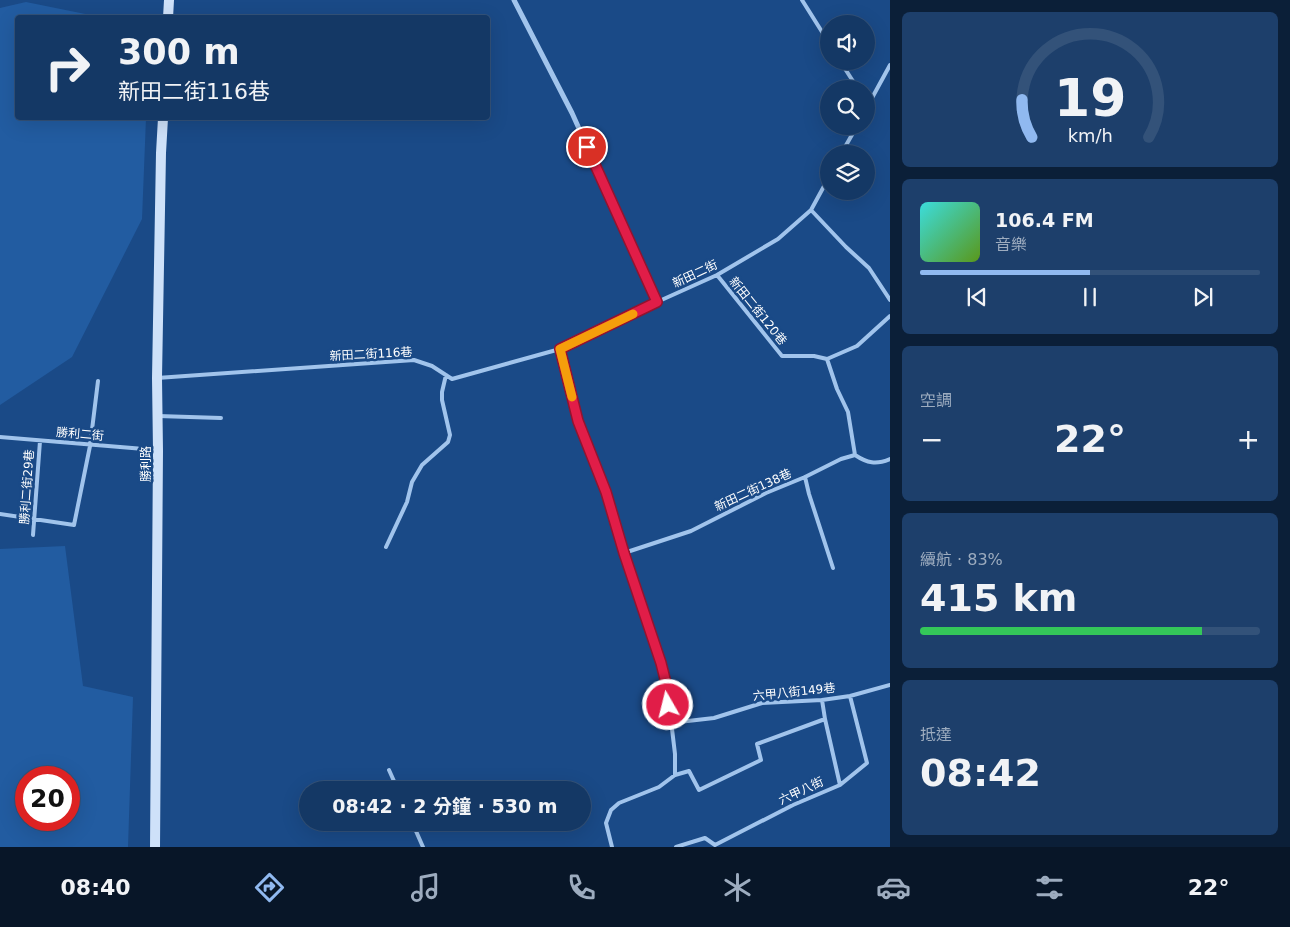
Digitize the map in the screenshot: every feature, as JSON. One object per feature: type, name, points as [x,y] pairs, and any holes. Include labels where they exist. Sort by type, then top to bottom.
[{"type":"street","points":[[168,15],[169,0]]},
{"type":"street","points":[[514,0],[572,113],[657,302]]},
{"type":"street","name":"勝利路","points":[[155,847],[157,378],[163,120]]},
{"type":"lane","points":[[802,0],[820,29]]},
{"type":"lane","points":[[875,91],[890,65]]},
{"type":"lane","name":"新田二街","points":[[657,302],[717,275],[778,239],[811,210],[820,194]]},
{"type":"lane","points":[[811,210],[869,268],[890,300]]},
{"type":"lane","name":"新田二街120巷","points":[[717,275],[782,356],[814,356],[827,359],[858,346],[890,316]]},
{"type":"lane","name":"新田二街116巷","points":[[157,378],[414,360],[432,366],[452,379],[560,349],[657,302]]},
{"type":"lane","points":[[560,349],[578,421],[606,492],[624,553],[661,663],[667,687],[675,754],[675,775]]},
{"type":"lane","points":[[827,359],[848,412],[855,455],[869,462],[881,463],[890,460]]},
{"type":"lane","points":[[386,547],[407,502],[412,482],[422,465],[448,442],[450,435],[442,400],[446,375]]},
{"type":"lane","points":[[0,514],[74,525],[90,446],[98,381]]},
{"type":"lane","points":[[158,416],[221,418]]},
{"type":"lane","name":"勝利二街","points":[[0,437],[90,446],[158,450]]},
{"type":"lane","name":"勝利二街29巷","points":[[33,535],[40,441]]},
{"type":"lane","name":"新田二街138巷","points":[[624,553],[690,531],[766,493],[805,477],[841,459],[855,455]]},
{"type":"lane","points":[[805,477],[833,568]]},
{"type":"lane","name":"六甲八街149巷","points":[[670,722],[714,718],[762,703],[822,700],[850,696],[890,685]]},
{"type":"lane","name":"六甲八街","points":[[676,847],[705,838],[714,845],[793,805],[840,785],[867,763],[850,696]]},
{"type":"lane","points":[[822,700],[840,785]]},
{"type":"lane","points":[[612,847],[606,823],[611,810],[619,803],[659,786],[675,775],[689,770],[699,790],[761,760],[757,744],[825,719]]},
{"type":"lane","points":[[389,770],[394,781]]},
{"type":"lane","points":[[416,831],[422,847]]},
{"type":"shaded area","points":[[26,2],[90,15],[15,15],[15,120],[146,120],[142,219],[72,357],[0,405],[0,8]]},
{"type":"shaded area","points":[[65,546],[83,686],[133,697],[128,847],[0,847],[0,549]]},
{"type":"slow traffic","points":[[572,397],[560,349],[633,314]]},
{"type":"route","points":[[587,147],[657,302],[560,349],[578,421],[606,492],[624,553],[661,663],[667,687],[668,705]]}]
